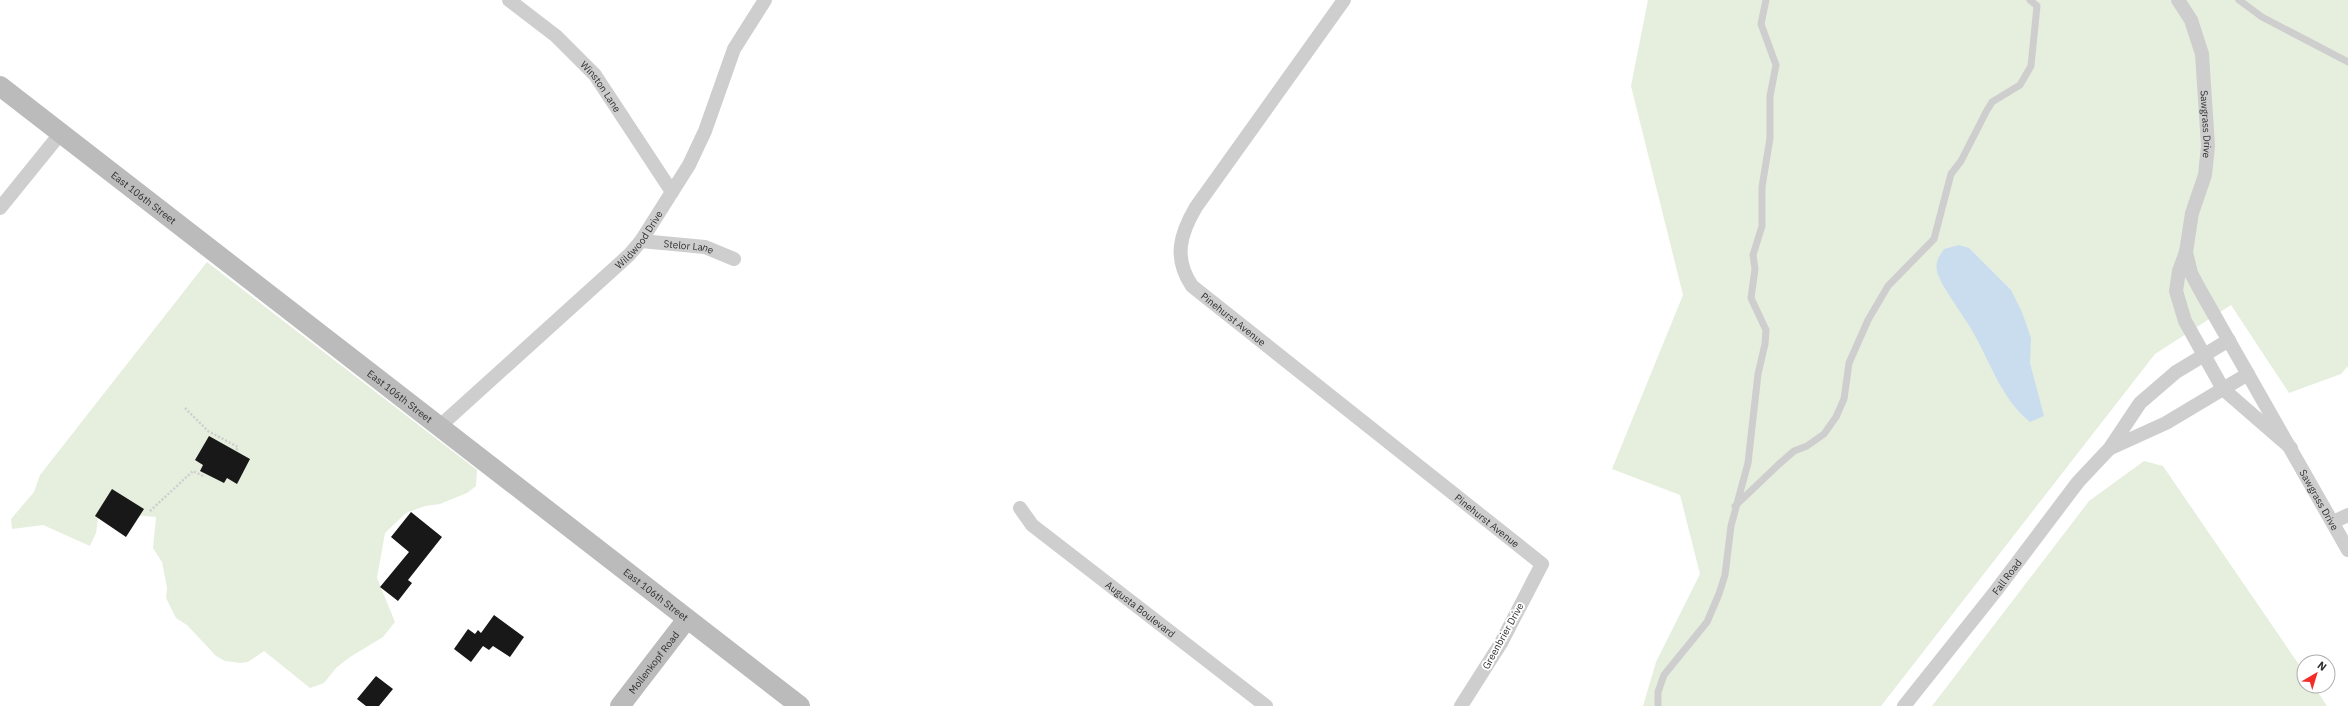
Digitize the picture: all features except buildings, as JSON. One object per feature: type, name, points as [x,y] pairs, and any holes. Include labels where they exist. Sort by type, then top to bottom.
[{"type":"street","name":"Winston Lane","points":[[509,0],[561,41],[595,75],[672,192]]},
{"type":"street","name":"Wildwood Drive","points":[[440,426],[629,255],[641,241],[689,165],[706,131],[734,49],[765,0]]},
{"type":"street","name":"Pinehurst Avenue","points":[[1344,0],[1196,206],[1183,234],[1180,265],[1192,286],[1542,564]]},
{"type":"street","name":"Sawgrass Drive","points":[[2178,0],[2191,20],[2202,54],[2208,146],[2205,175],[2192,213],[2186,252],[2179,271],[2176,291],[2185,321],[2222,389],[2291,448]]},
{"type":"street","name":"East 106th Street","points":[[0,86],[60,134],[440,426],[687,620],[800,706]]},
{"type":"street","points":[[0,208],[60,134]]},
{"type":"street","name":"Stelor Lane","points":[[641,241],[705,247],[734,259]]},
{"type":"street","name":"Sawgrass Drive","points":[[2186,252],[2191,272],[2348,550]]},
{"type":"street","name":"Fall Road","points":[[1904,706],[1995,592],[2078,482],[2110,448],[2140,403],[2176,372],[2229,340]]},
{"type":"street","name":"Fall Road","points":[[2110,448],[2166,424],[2248,374]]},
{"type":"street","name":"Augusta Boulevard","points":[[1020,508],[1032,525],[1266,706]]},
{"type":"street","points":[[2333,522],[2348,515]]},
{"type":"street","name":"Greenbrier Drive","points":[[1461,706],[1501,643],[1542,564]]},
{"type":"street","name":"Mollenkopf Road","points":[[620,706],[687,620]]},
{"type":"lane","points":[[1658,706],[1658,692],[1664,675],[1707,622],[1719,594],[1725,575],[1735,506],[1748,462],[1758,374],[1765,344],[1766,330],[1751,298],[1755,269],[1753,255],[1762,226],[1762,187],[1770,138],[1770,96],[1776,65],[1761,24],[1766,0]]},
{"type":"lane","points":[[1735,506],[1778,464],[1794,451],[1807,446],[1824,434],[1836,417],[1844,399],[1849,363],[1868,320],[1888,286],[1934,239],[1951,174],[1961,161],[1992,102],[2020,85],[2030,66],[2037,6],[2030,0]]},
{"type":"lane","points":[[2239,0],[2262,17],[2348,62]]},
{"type":"path","points":[[185,408],[208,431],[238,447],[236,451]]},
{"type":"path","points":[[150,511],[193,471],[203,476]]},
{"type":"green space","points":[[1648,0],[2348,0],[2348,366],[2341,374],[2289,393],[2231,305],[2155,354],[1881,706],[1643,706],[1656,662],[1700,574],[1680,495],[1612,469],[1683,295],[1631,86]]},
{"type":"green space","points":[[207,262],[477,470],[476,486],[467,493],[440,504],[425,506],[406,513],[385,533],[377,578],[395,622],[383,637],[350,657],[336,668],[324,683],[310,688],[264,651],[248,662],[241,663],[225,661],[216,656],[187,625],[176,618],[166,598],[167,588],[162,562],[153,548],[156,517],[99,512],[96,533],[90,546],[43,525],[12,529],[11,519],[34,492],[40,475]]},
{"type":"green space","points":[[2144,461],[2163,466],[2296,660],[2296,694],[2319,694],[2327,706],[1932,706],[2089,501]]},
{"type":"water","points":[[1959,245],[1969,248],[2011,290],[2022,312],[2031,338],[2030,363],[2044,416],[2030,422],[2011,401],[2003,390],[1970,327],[1942,283],[1937,271],[1938,259],[1944,249]]}]
